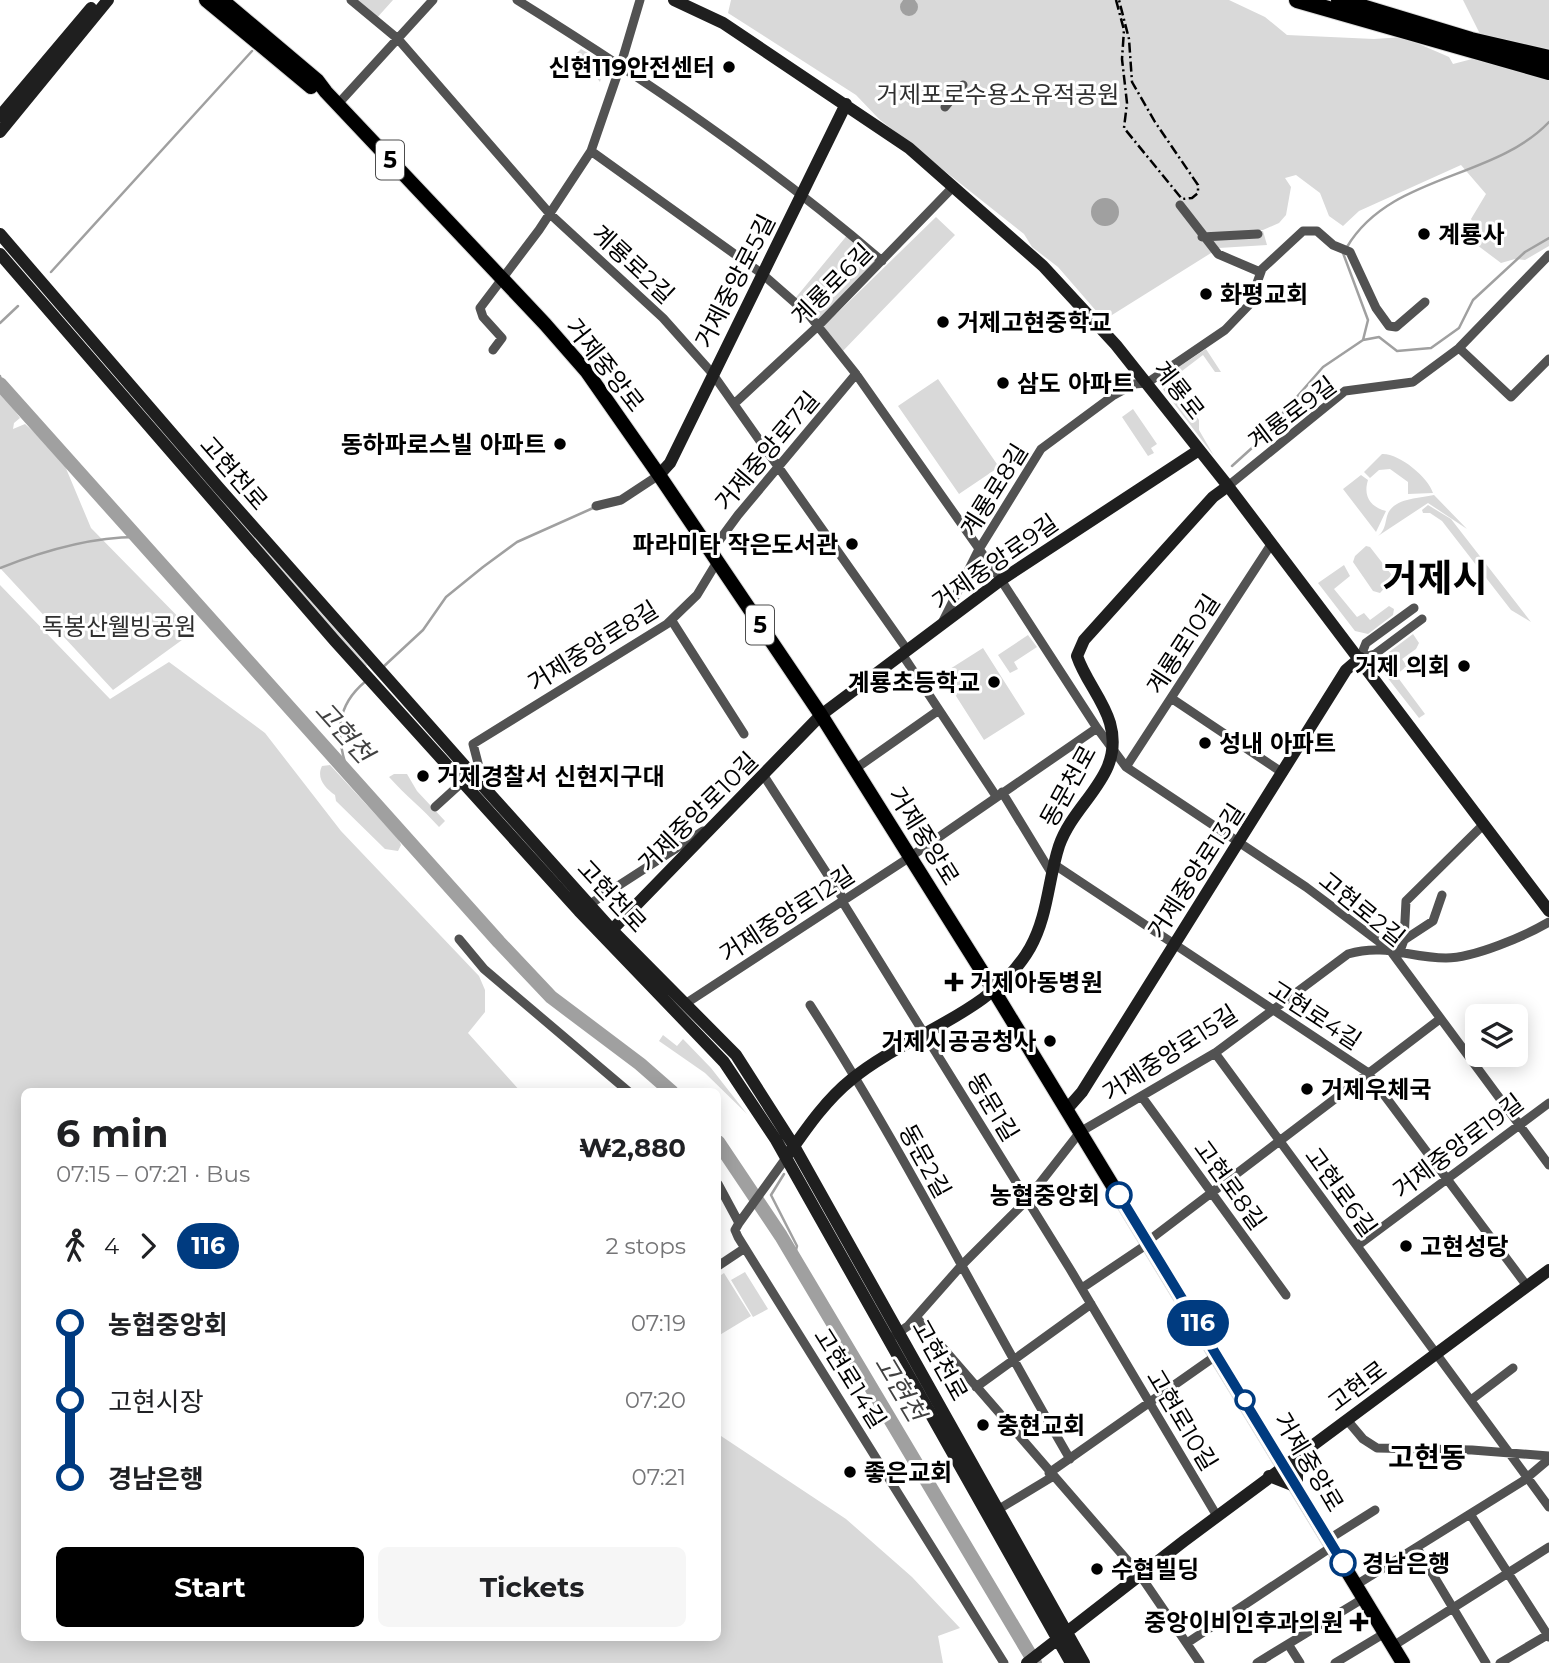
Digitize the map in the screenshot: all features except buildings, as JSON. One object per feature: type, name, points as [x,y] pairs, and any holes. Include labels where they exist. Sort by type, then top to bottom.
[{"type":"highway","points":[[1297,0],[1470,46],[1549,58]]},
{"type":"highway","points":[[1339,0],[1549,72]]},
{"type":"main road","name":"거제중앙로","points":[[206,0],[312,87],[326,92]]},
{"type":"main road","name":"거제중앙로","points":[[222,0],[317,80],[503,278],[587,372],[821,715],[1067,1109],[1403,1663]]},
{"type":"street","points":[[0,116],[98,0]]},
{"type":"street","points":[[0,132],[108,0]]},
{"type":"street","name":"계룡로2길","points":[[351,0],[398,39],[550,214],[663,318],[712,373],[905,653],[939,710],[1054,870]]},
{"type":"street","points":[[338,104],[433,0]]},
{"type":"street","points":[[517,0],[621,64],[803,195],[882,261]]},
{"type":"street","points":[[493,349],[502,338],[483,317],[480,308],[550,214],[590,151],[640,0]]},
{"type":"street","name":"계룡로","points":[[674,0],[723,23],[909,148],[1042,266],[1147,383],[1228,486],[1360,658],[1548,913]]},
{"type":"street","points":[[945,107],[963,85]]},
{"type":"street","name":"거제중앙로5길","points":[[659,475],[670,463],[846,104]]},
{"type":"street","name":"고현로2길","points":[[590,151],[761,273],[818,326],[856,374],[978,551],[1001,579],[1097,728],[1126,767],[1306,887],[1390,950],[1549,1165]]},
{"type":"street","name":"계룡로6길","points":[[734,404],[818,326],[953,187]]},
{"type":"street","points":[[1180,205],[1202,237],[1218,254],[1260,272],[1305,230],[1317,231],[1333,245],[1344,248],[1376,308],[1389,326],[1396,327],[1425,302]]},
{"type":"street","name":"고현천로","points":[[0,234],[375,674]]},
{"type":"street","points":[[1202,237],[1258,234]]},
{"type":"street","name":"고현천로","points":[[0,254],[724,1062],[888,1339],[1071,1663]]},
{"type":"street","name":"계룡로9길","points":[[1228,486],[1345,391],[1413,382],[1459,348],[1549,255]]},
{"type":"street","name":"계룡로8길","points":[[940,626],[978,551],[1041,449],[1114,395],[1134,384],[1147,383],[1234,320],[1249,304],[1260,272]]},
{"type":"street","points":[[1459,348],[1511,397],[1549,359]]},
{"type":"street","name":"거제중앙로7길","points":[[713,558],[778,466],[856,374]]},
{"type":"street","name":"거제중앙로9길","points":[[821,715],[1001,579],[1199,450]]},
{"type":"street","points":[[596,506],[621,500],[659,475]]},
{"type":"street","name":"동문천로","points":[[784,1162],[830,1100],[856,1076],[993,989],[1019,965],[1031,947],[1046,909],[1054,870],[1069,825],[1112,760],[1110,724],[1077,656],[1080,648],[1183,529],[1213,497],[1228,486]]},
{"type":"street","name":"계룡로10길","points":[[1126,767],[1272,543]]},
{"type":"street","name":"거제중앙로8길","points":[[468,777],[480,764],[473,744],[672,621],[697,595],[713,558]]},
{"type":"street","points":[[1360,658],[1366,643],[1414,608]]},
{"type":"street","points":[[1360,658],[1375,654],[1422,619]]},
{"type":"street","points":[[672,621],[744,734]]},
{"type":"street","name":"거제중앙로13길","points":[[1067,1109],[1082,1092],[1346,670],[1360,658]]},
{"type":"street","points":[[1171,698],[1283,773]]},
{"type":"street","points":[[855,769],[939,710]]},
{"type":"street","name":"거제중앙로10길","points":[[609,934],[710,826],[764,776],[821,715]]},
{"type":"street","name":"거제중앙로12길","points":[[685,1003],[910,857],[1097,728]]},
{"type":"street","points":[[764,776],[926,1034]]},
{"type":"street","points":[[435,807],[468,777]]},
{"type":"street","name":"고현천로","points":[[468,777],[590,904],[609,934],[685,1003],[736,1055],[794,1146],[999,1509],[1058,1639],[1084,1663]]},
{"type":"street","points":[[1400,951],[1404,940],[1406,901],[1483,825]]},
{"type":"street","points":[[590,904],[710,826]]},
{"type":"street","name":"고현로4길","points":[[1054,870],[1174,943],[1367,1072],[1527,1286]]},
{"type":"street","points":[[1404,940],[1433,921],[1443,895]]},
{"type":"street","name":"거제중앙로15길","points":[[1080,1132],[1215,1053],[1348,954],[1370,948],[1456,957],[1521,936],[1548,913]]},
{"type":"street","points":[[459,939],[484,969],[624,1088]]},
{"type":"street","points":[[810,1005],[856,1076]]},
{"type":"street","points":[[1082,1289],[1148,1242],[1367,1072],[1440,1019]]},
{"type":"street","name":"동문1길","points":[[926,1034],[1026,1201]]},
{"type":"street","name":"고현로6길","points":[[1215,1053],[1549,1507]]},
{"type":"street","name":"동문2길","points":[[856,1076],[1011,1359],[1070,1459]]},
{"type":"street","name":"고현로8길","points":[[1142,1097],[1286,1295]]},
{"type":"street","name":"거제중앙로19길","points":[[1357,1246],[1549,1103]]},
{"type":"street","points":[[888,1339],[916,1317],[961,1266],[1026,1201],[1080,1132]]},
{"type":"street","points":[[739,1223],[784,1162]]},
{"type":"street","name":"고현로14길","points":[[721,1190],[739,1223],[735,1230],[745,1248],[1004,1663]]},
{"type":"street","name":"고현로10길","points":[[1026,1201],[1082,1289],[1217,1516]]},
{"type":"street","points":[[721,1264],[745,1248]]},
{"type":"street","name":"고현로","points":[[1027,1663],[1302,1452],[1549,1271]]},
{"type":"street","points":[[976,1387],[1011,1359],[1091,1304]]},
{"type":"street","points":[[916,1317],[1140,1575],[1200,1663]]},
{"type":"street","points":[[999,1509],[1051,1475],[1148,1402],[1217,1355]]},
{"type":"street","points":[[1471,1400],[1513,1368]]},
{"type":"street","points":[[1347,1420],[1363,1439],[1377,1448],[1510,1452],[1549,1458]]},
{"type":"street","points":[[1274,1447],[1302,1452],[1297,1472],[1297,1487],[1269,1478],[1274,1464],[1274,1447]]},
{"type":"street","points":[[1257,1663],[1288,1644],[1417,1548],[1549,1458]]},
{"type":"street","points":[[1187,1643],[1375,1510]]},
{"type":"street","points":[[1470,1514],[1549,1635],[1500,1663]]},
{"type":"street","points":[[1335,1663],[1453,1608],[1549,1547]]},
{"type":"street","points":[[1417,1548],[1486,1663]]},
{"type":"street","points":[[1288,1644],[1300,1663]]},
{"type":"green space","points":[[351,0],[393,0],[375,20]]},
{"type":"green space","name":"거제포로수용소유적공원","points":[[731,0],[1229,0],[1265,17],[1287,35],[1374,39],[1403,37],[1449,57],[1453,64],[1472,59],[1549,78],[1549,246],[1525,260],[1515,259],[1501,263],[1477,245],[1482,239],[1471,219],[1486,194],[1461,165],[1359,211],[1343,226],[1329,216],[1320,193],[1296,175],[1285,178],[1291,187],[1286,215],[1279,223],[1263,230],[1237,232],[1263,231],[1267,245],[1219,248],[1104,320],[1058,267],[1032,247],[1024,234],[879,119],[856,95],[728,13]]},
{"type":"green space","points":[[1463,0],[1549,0],[1549,49],[1480,34]]},
{"type":"green space","points":[[581,49],[605,63],[600,82],[577,53]]},
{"type":"green space","points":[[936,217],[955,235],[840,354],[824,326]]},
{"type":"green space","points":[[849,233],[882,261],[818,326],[793,301]]},
{"type":"green space","points":[[1206,349],[1221,372],[1215,372],[1203,355],[1178,374],[1174,370]]},
{"type":"green space","points":[[110,372],[367,665],[365,668]]},
{"type":"green space","points":[[938,379],[999,467],[959,494],[898,406]]},
{"type":"green space","points":[[1168,382],[1170,387],[1173,384],[1199,420],[1199,430],[1214,456],[1162,388]]},
{"type":"green space","name":"독봉산웰빙공원","points":[[0,390],[20,418],[14,423],[13,429],[25,424],[49,446],[65,466],[91,528],[193,632],[113,690],[0,568]]},
{"type":"green space","points":[[1133,409],[1157,444],[1151,448],[1154,453],[1148,456],[1122,417]]},
{"type":"green space","points":[[1382,454],[1396,457],[1412,467],[1433,493],[1408,494],[1408,482],[1390,469],[1379,470],[1370,478],[1364,472]]},
{"type":"green space","points":[[1361,475],[1368,480],[1366,491],[1369,500],[1386,511],[1376,532],[1343,489]]},
{"type":"green space","points":[[1434,495],[1467,529],[1428,503],[1378,536],[1394,506],[1410,499]]},
{"type":"green space","points":[[1428,505],[1451,519],[1531,622],[1511,610],[1442,521],[1430,513],[1423,513],[1422,510]]},
{"type":"green space","points":[[1366,546],[1370,547],[1391,574],[1389,583],[1380,593],[1373,591],[1353,562],[1355,556]]},
{"type":"green space","points":[[1344,565],[1350,576],[1334,589],[1357,617],[1364,613],[1370,620],[1389,606],[1394,609],[1393,615],[1368,634],[1355,631],[1318,583]]},
{"type":"green space","points":[[0,585],[110,699],[169,662],[265,733],[341,831],[479,976],[485,990],[485,1012],[468,1033],[517,1088],[21,1088],[21,1641],[721,1641],[721,1436],[846,1519],[912,1577],[960,1628],[938,1636],[943,1663],[0,1663]]},
{"type":"green space","points":[[1413,634],[1419,643],[1416,649],[1402,659],[1407,666],[1396,675],[1425,714],[1419,718],[1383,672],[1385,665],[1381,658]]},
{"type":"green space","points":[[1028,635],[1037,647],[1014,662],[1018,669],[1010,673],[998,655]]},
{"type":"green space","points":[[983,648],[1025,714],[984,740],[942,674]]},
{"type":"green space","points":[[330,765],[399,840],[401,845],[398,851],[385,849],[336,801],[335,795],[325,786],[320,775],[322,766]]},
{"type":"green space","points":[[394,774],[407,774],[417,791],[445,821],[439,827],[389,777]]},
{"type":"green space","points":[[663,1035],[677,1046],[683,1039],[711,1068],[747,1114],[705,1073],[659,1041]]},
{"type":"green space","points":[[745,1272],[768,1309],[753,1317],[731,1280]]},
{"type":"green space","points":[[724,1273],[751,1316],[721,1334],[721,1275]]},
{"type":"shaded area","points":[[906,-1],[912,-1],[917,4],[915,13],[909,16],[903,13],[900,7]]},
{"type":"shaded area","points":[[1105,198],[1115,202],[1119,212],[1115,222],[1105,226],[1095,222],[1091,212],[1095,202]]},
{"type":"waterway","points":[[51,272],[252,51]]},
{"type":"waterway","points":[[1347,247],[1366,223],[1389,205],[1415,191],[1500,156],[1526,141],[1549,122]]},
{"type":"waterway","points":[[1363,340],[1379,337],[1397,351],[1431,348],[1459,328],[1473,300],[1525,252],[1549,238]]},
{"type":"waterway","points":[[1232,466],[1253,447],[1323,367],[1363,340],[1368,320],[1343,253]]},
{"type":"waterway","points":[[0,323],[18,306]]},
{"type":"waterway","name":"고현천","points":[[0,376],[3,388]]},
{"type":"waterway","name":"고현천","points":[[0,384],[551,997],[667,1088]]},
{"type":"waterway","points":[[382,668],[423,630],[446,597],[483,567],[517,542],[593,508]]},
{"type":"waterway","points":[[0,568],[66,546],[101,539],[136,537]]},
{"type":"waterway","points":[[348,772],[341,747],[340,723],[348,701],[366,681]]},
{"type":"waterway","name":"고현천","points":[[721,1146],[781,1236],[1035,1663]]},
{"type":"waterway","points":[[784,1174],[771,1195],[797,1246],[794,1258]]},
{"type":"railway","points":[[1116,0],[1124,30],[1122,59],[1127,103],[1124,128],[1182,199],[1192,198],[1198,193],[1198,185],[1155,122],[1132,82],[1129,39],[1119,0]]},
{"type":"bus line","name":"116","points":[[1119,1195],[1343,1563]]},
{"type":"place","name":"신현119안전센터","points":[[729,67]]},
{"type":"place","name":"계룡사","points":[[1424,234]]},
{"type":"place","name":"화평교회","points":[[1206,294]]},
{"type":"place","name":"거제고현중학교","points":[[943,322]]},
{"type":"place","name":"삼도 아파트","points":[[1003,383]]},
{"type":"place","name":"동하파로스빌 아파트","points":[[560,444]]},
{"type":"place","name":"파라미타 작은도서관","points":[[852,544]]},
{"type":"place","name":"거제 의회","points":[[1464,666]]},
{"type":"place","name":"계룡초등학교","points":[[994,682]]},
{"type":"place","name":"성내 아파트","points":[[1205,743]]},
{"type":"place","name":"거제경찰서 신현지구대","points":[[423,776]]},
{"type":"place","name":"거제아동병원","points":[[954,982]]},
{"type":"place","name":"거제시공공청사","points":[[1050,1041]]},
{"type":"place","name":"거제우체국","points":[[1307,1089]]},
{"type":"place","name":"농협중앙회","points":[[1119,1195]]},
{"type":"place","name":"고현성당","points":[[1406,1246]]},
{"type":"place","name":"충현교회","points":[[983,1425]]},
{"type":"place","name":"좋은교회","points":[[850,1472]]},
{"type":"place","name":"경남은행","points":[[1343,1563]]},
{"type":"place","name":"수협빌딩","points":[[1097,1569]]},
{"type":"place","name":"중앙이비인후과의원","points":[[1359,1622]]},
{"type":"district","name":"거제시","points":[[1435,578]]},
{"type":"district","name":"고현동","points":[[1427,1457]]}]
